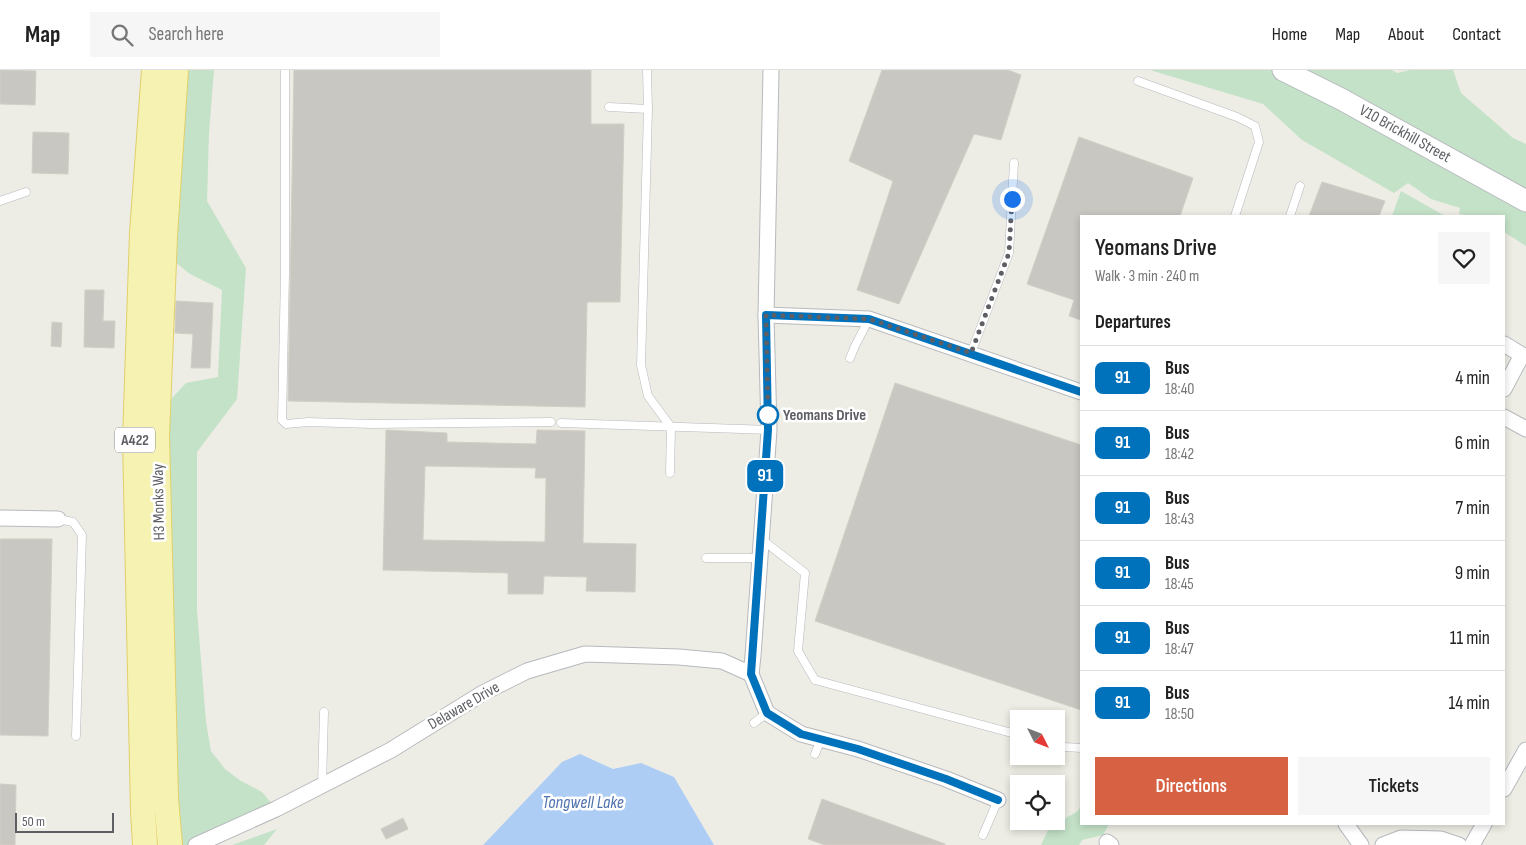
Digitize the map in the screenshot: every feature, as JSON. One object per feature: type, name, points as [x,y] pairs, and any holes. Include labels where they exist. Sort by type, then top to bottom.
[{"type":"main road","name":"H3 Monks Way","points":[[145,845],[135,439],[142,231],[154,70]]},
{"type":"main road","name":"H3 Monks Way","points":[[170,845],[166,798],[157,435],[165,236],[176,70]]},
{"type":"street","points":[[771,70],[766,315],[768,430],[751,674],[767,713],[801,734],[858,749],[946,779],[998,800]]},
{"type":"street","name":"V10 Brickhill Street","points":[[1284,70],[1341,99],[1526,201]]},
{"type":"street","points":[[766,315],[869,319],[1080,392]]},
{"type":"street","points":[[1505,344],[1524,352],[1505,387]]},
{"type":"street","points":[[1505,418],[1526,429]]},
{"type":"street","points":[[0,518],[58,519]]},
{"type":"street","name":"Delaware Drive","points":[[196,845],[276,809],[390,750],[484,693],[527,671],[585,654],[722,661],[751,674]]},
{"type":"street","points":[[1505,788],[1526,750]]},
{"type":"street","points":[[1347,825],[1361,845]]},
{"type":"street","points":[[1472,845],[1483,825]]},
{"type":"street","points":[[1383,845],[1401,838],[1441,838],[1459,845]]},
{"type":"lane","points":[[285,70],[285,273],[282,420],[286,424],[308,422],[371,424],[551,422]]},
{"type":"lane","points":[[647,70],[648,109],[641,365],[648,396],[672,426],[670,473]]},
{"type":"lane","points":[[1138,81],[1237,117],[1255,126],[1259,142],[1235,215]]},
{"type":"lane","points":[[609,108],[648,109]]},
{"type":"lane","points":[[971,353],[1009,253],[1014,163]]},
{"type":"lane","points":[[1290,215],[1300,186]]},
{"type":"lane","points":[[0,201],[26,192]]},
{"type":"lane","points":[[850,358],[869,319]]},
{"type":"lane","points":[[562,423],[768,430]]},
{"type":"lane","points":[[58,519],[73,522],[82,535],[76,736]]},
{"type":"lane","points":[[761,539],[805,573],[798,651],[815,680],[1010,733]]},
{"type":"lane","points":[[706,558],[760,558]]},
{"type":"lane","points":[[322,785],[324,712]]},
{"type":"lane","points":[[754,724],[767,713]]},
{"type":"lane","points":[[815,754],[821,739]]},
{"type":"lane","points":[[1065,747],[1080,748]]},
{"type":"lane","points":[[983,835],[998,800]]},
{"type":"green space","points":[[176,70],[214,70],[209,133],[207,201],[246,268],[237,399],[197,452],[197,610],[206,722],[211,751],[225,769],[241,781],[262,792],[276,809],[196,845],[170,845],[158,413],[186,383],[218,377],[222,290],[190,274],[165,254]]},
{"type":"green space","points":[[1150,70],[1392,70],[1397,73],[1410,70],[1453,70],[1461,93],[1513,138],[1526,144],[1526,246],[1505,233],[1505,215],[1459,214],[1460,208],[1431,199],[1408,183],[1394,193],[1302,140],[1263,104]]},
{"type":"green space","points":[[1401,191],[1443,215],[1392,215]]},
{"type":"green space","points":[[1080,807],[1080,825],[1108,825],[1103,835],[1082,840],[1079,845],[1041,845],[1048,830],[1065,830],[1065,819],[1078,811]]},
{"type":"green space","points":[[277,829],[264,845],[232,845]]},
{"type":"water","name":"Tongwell Lake","points":[[580,754],[613,769],[641,763],[674,777],[714,845],[483,845],[562,762]]},
{"type":"building","points":[[0,70],[36,71],[35,105],[0,104]]},
{"type":"building","points":[[294,70],[591,70],[591,124],[624,124],[620,302],[587,302],[585,407],[288,401]]},
{"type":"building","points":[[882,70],[1008,70],[1021,75],[1001,140],[974,134],[899,304],[857,290],[893,181],[849,161]]},
{"type":"building","points":[[33,132],[69,133],[68,174],[32,173]]},
{"type":"building","points":[[1079,137],[1193,178],[1180,215],[1080,215],[1080,320],[1069,316],[1074,300],[1027,284]]},
{"type":"building","points":[[1322,182],[1385,201],[1379,215],[1309,215]]},
{"type":"building","points":[[85,290],[104,290],[103,321],[115,321],[114,348],[84,347]]},
{"type":"building","points":[[176,301],[213,303],[210,368],[191,368],[193,334],[175,333]]},
{"type":"building","points":[[52,322],[62,323],[61,347],[51,346]]},
{"type":"building","points":[[895,383],[1080,445],[1080,710],[815,621]]},
{"type":"building","points":[[386,430],[447,433],[447,442],[536,444],[537,430],[585,431],[583,543],[636,544],[635,592],[586,591],[587,577],[544,576],[543,594],[508,594],[508,573],[383,570]],"holes":[[[425,466],[536,468],[535,478],[546,478],[545,542],[423,540]]]},
{"type":"building","points":[[0,539],[52,539],[48,736],[0,735]]},
{"type":"building","points":[[0,784],[16,785],[15,845],[0,845]]},
{"type":"building","points":[[822,799],[945,845],[825,845],[808,839]]},
{"type":"building","points":[[403,818],[408,829],[386,839],[381,829]]},
{"type":"bus line","name":"91","points":[[998,800],[946,779],[858,749],[801,734],[767,713],[751,674],[768,430],[766,315],[869,319],[1080,392]]},
{"type":"place","name":"Yeomans Drive","points":[[768,415]]},
{"type":"route","points":[[768,415],[766,315],[869,319],[971,353],[1009,253],[1012,199]]}]
